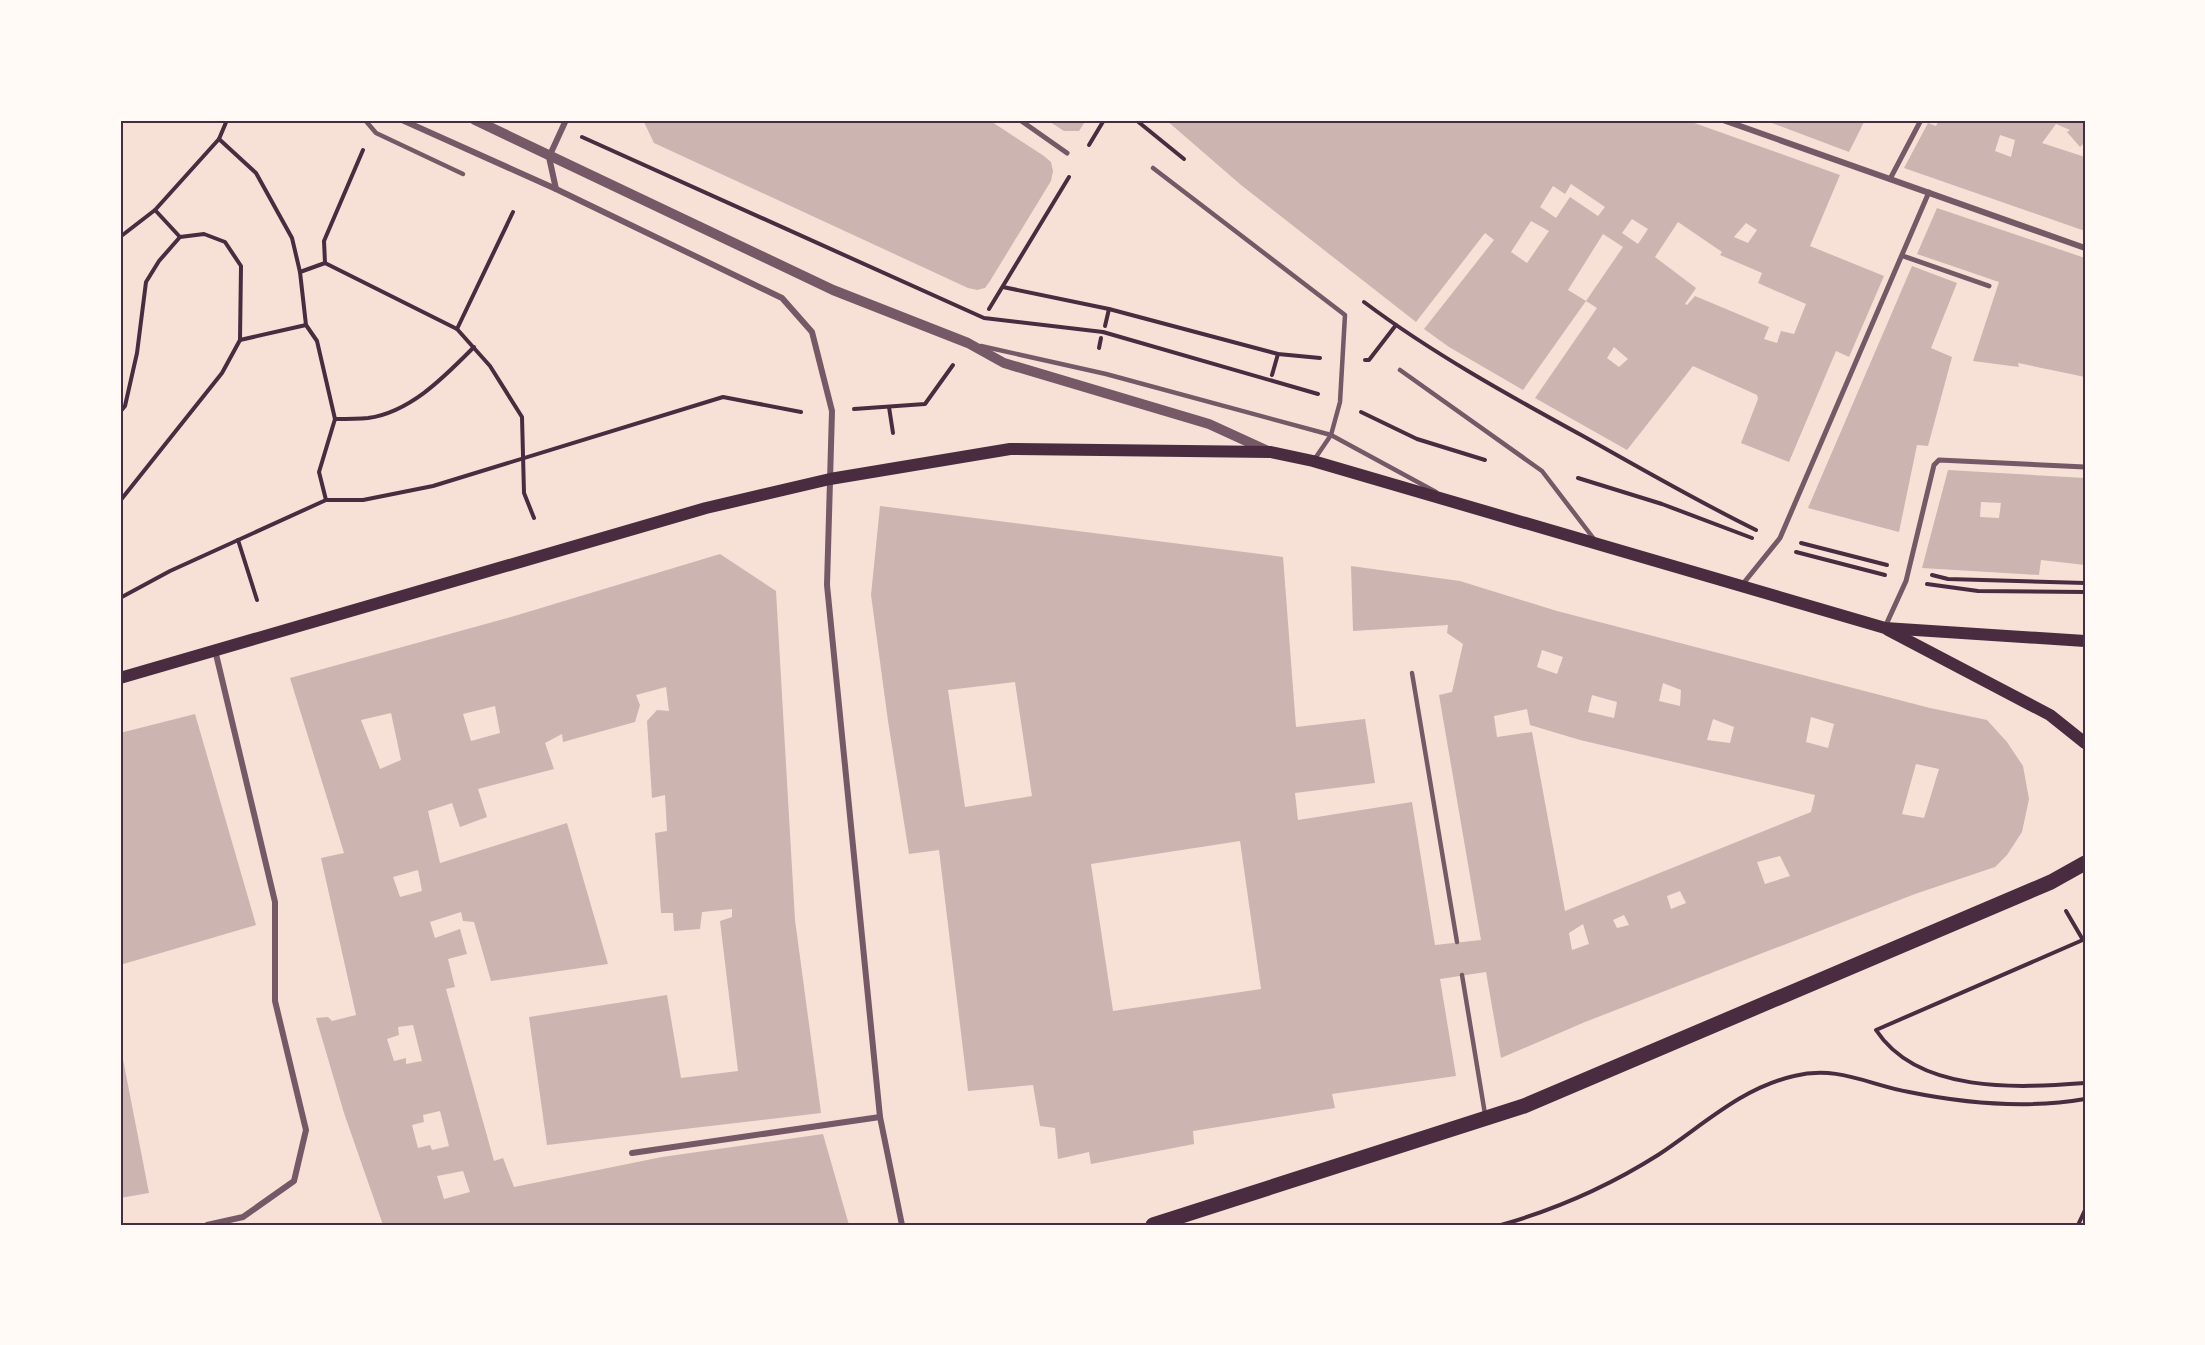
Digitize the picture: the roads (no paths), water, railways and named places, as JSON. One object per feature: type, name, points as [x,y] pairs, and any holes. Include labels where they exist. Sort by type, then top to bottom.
[{"type":"main road","points":[[120,678],[706,508],[830,478],[1010,449],[1271,452],[1313,461],[1465,508],[1885,628],[2085,641]]},
{"type":"main road","points":[[1885,628],[2050,715],[2085,744]]},
{"type":"main road","points":[[1153,1225],[1486,1120],[2051,882],[2085,863]]},
{"type":"street","points":[[402,120],[556,189],[782,298],[812,332],[832,411],[827,585],[880,1117],[902,1225]]},
{"type":"street","points":[[475,120],[833,290],[968,344],[1004,363],[1209,424],[1271,452]]},
{"type":"street","points":[[556,189],[549,157],[566,120]]},
{"type":"street","points":[[1020,120],[1067,153]]},
{"type":"street","points":[[1723,120],[2085,248]]},
{"type":"street","points":[[1890,179],[1921,120]]},
{"type":"street","points":[[1740,588],[1780,538],[1929,192]]},
{"type":"street","points":[[1903,256],[1989,286]]},
{"type":"street","points":[[1885,628],[1908,570],[1934,465],[1939,460],[2085,467]]},
{"type":"street","points":[[207,1225],[243,1217],[294,1181],[306,1130],[275,1001],[275,902],[215,650]]},
{"type":"street","points":[[632,1153],[880,1117]]},
{"type":"lane","points":[[365,120],[376,133],[463,174]]},
{"type":"lane","points":[[1153,168],[1345,315],[1340,402],[1331,435],[1313,461]]},
{"type":"lane","points":[[968,344],[1106,374],[1331,435],[1465,508]]},
{"type":"lane","points":[[1400,370],[1542,471],[1600,546]]},
{"type":"lane","points":[[1412,673],[1457,942]]},
{"type":"lane","points":[[1462,975],[1486,1120]]}]
